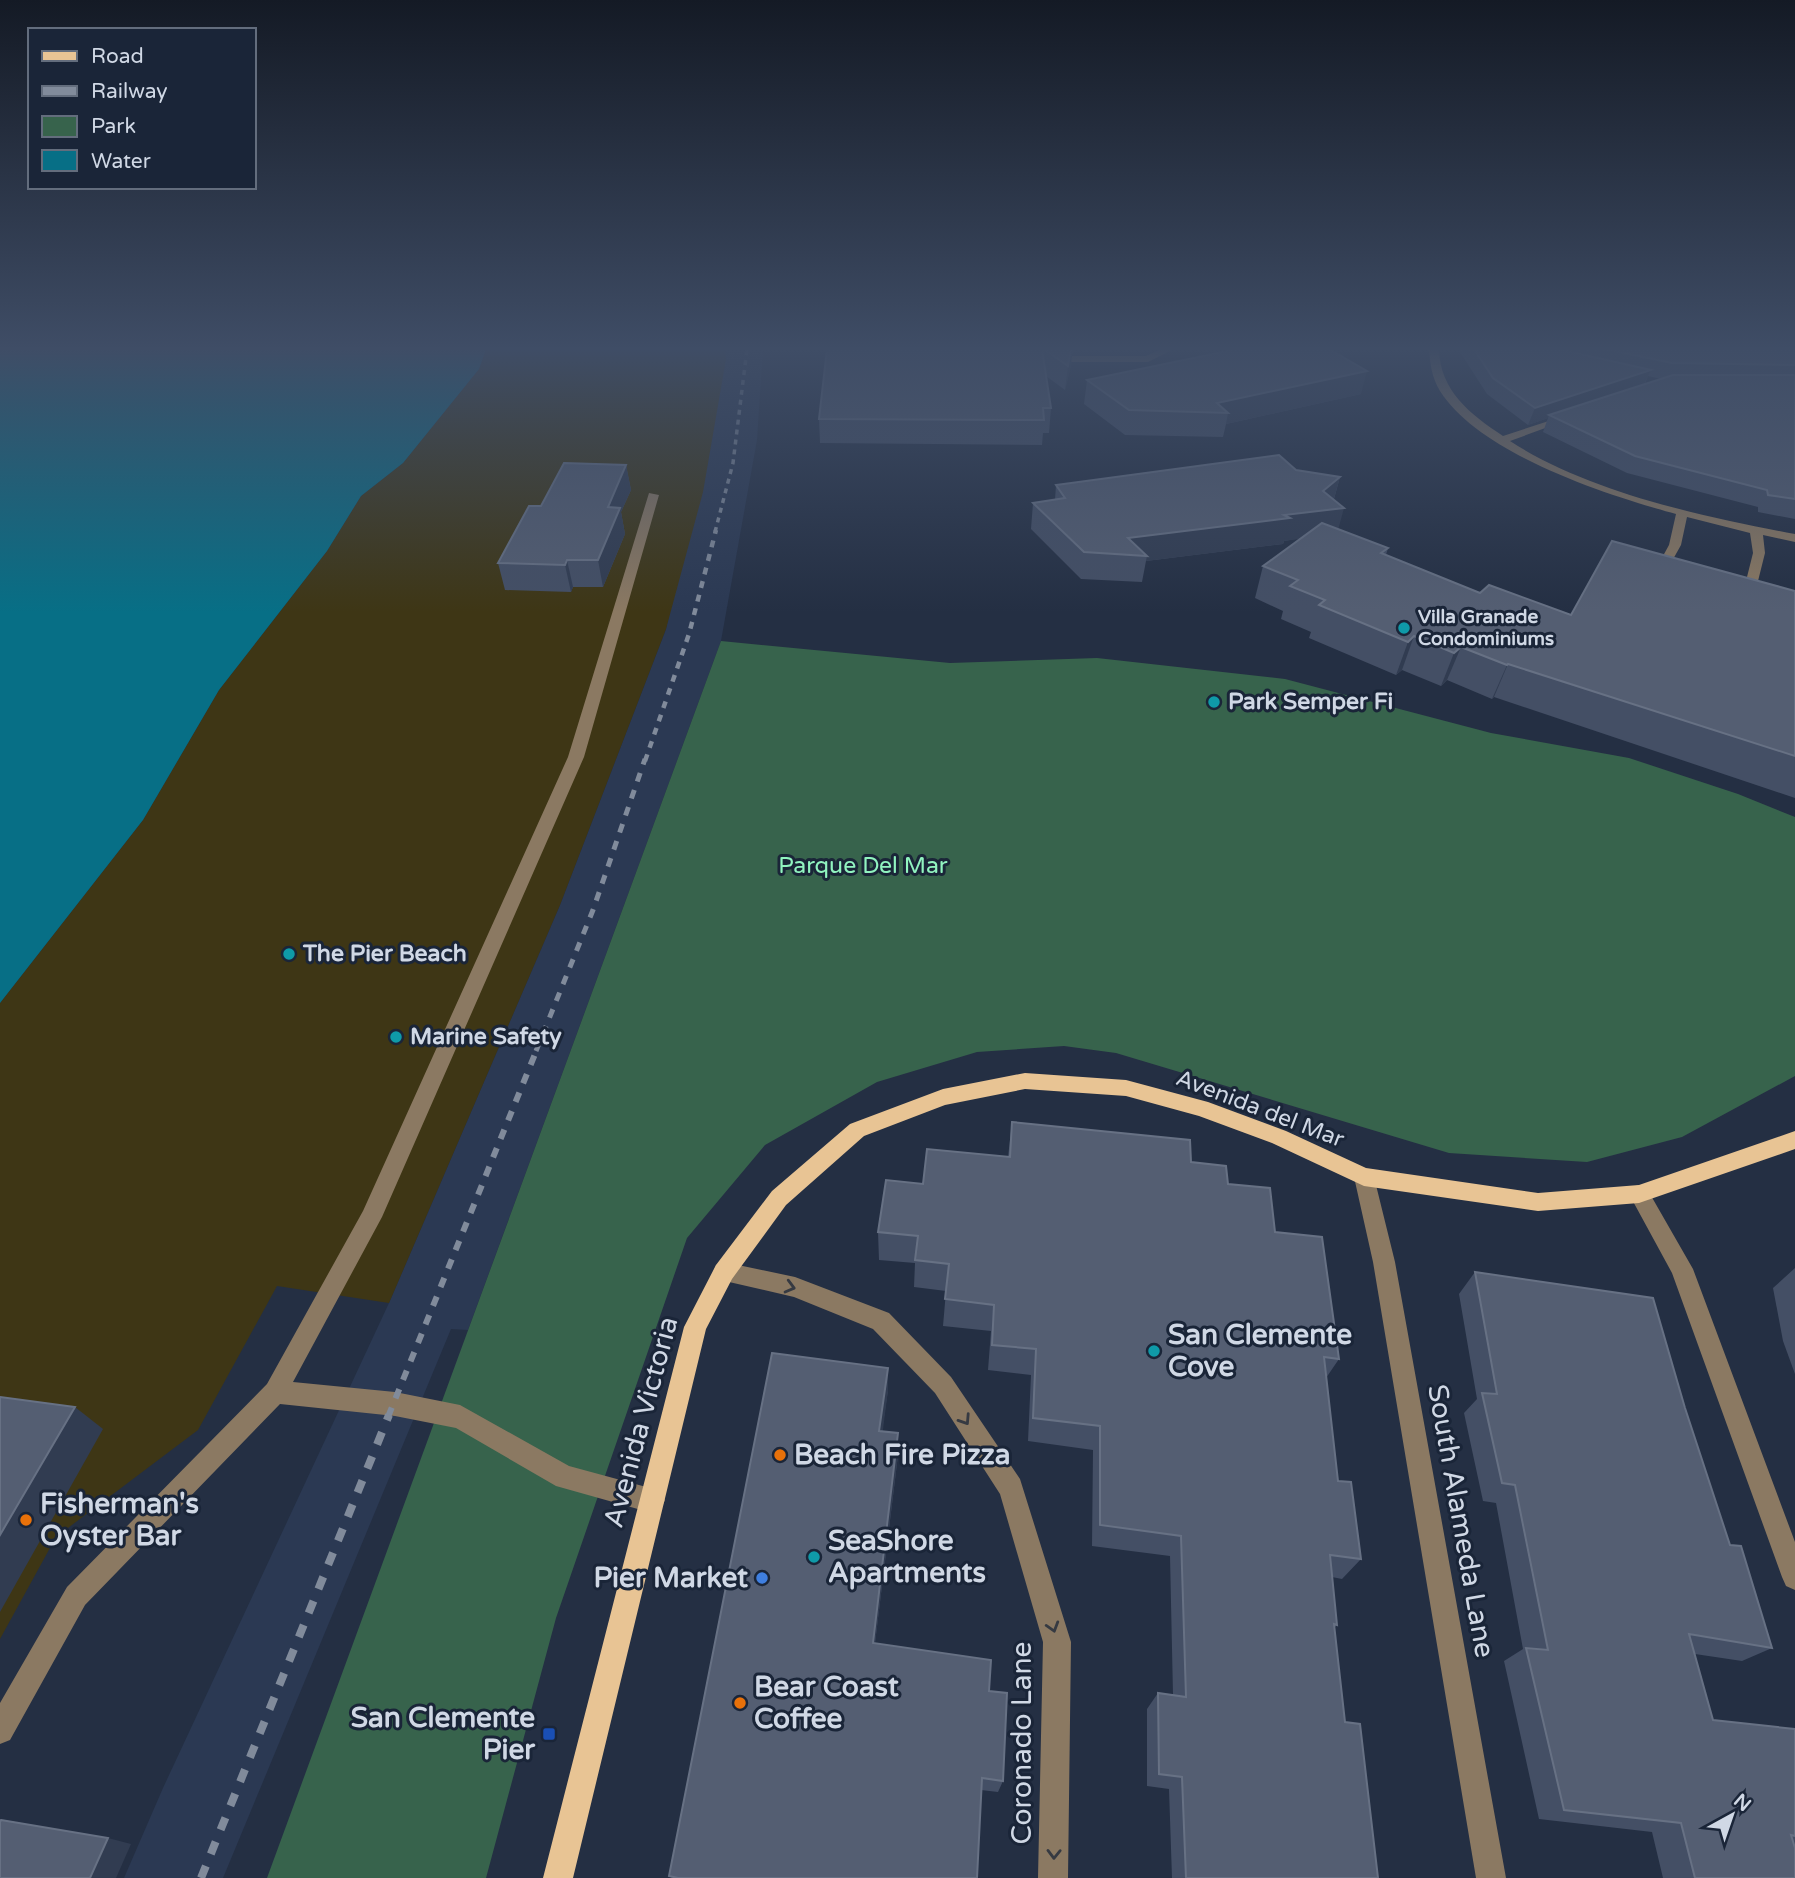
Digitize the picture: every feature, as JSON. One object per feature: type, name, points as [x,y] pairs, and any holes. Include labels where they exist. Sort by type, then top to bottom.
[{"type":"main road","name":"Avenida del Mar","points":[[724,1272],[779,1198],[857,1130],[943,1097],[1025,1081],[1126,1088],[1201,1108],[1279,1137],[1364,1177],[1538,1202],[1639,1194],[1795,1140]]},
{"type":"main road","name":"Avenida Victoria","points":[[558,1878],[695,1327],[724,1272]]},
{"type":"street","points":[[1497,437],[1589,483],[1733,527],[1795,538]]},
{"type":"street","points":[[1502,440],[1512,437]]},
{"type":"street","points":[[0,1730],[76,1596],[275,1392],[371,1217],[576,757],[653,495]]},
{"type":"street","points":[[1656,579],[1675,545],[1682,512]]},
{"type":"street","points":[[1747,601],[1759,553],[1756,531]]},
{"type":"street","name":"South Alameda Lane","points":[[1364,1177],[1384,1262],[1491,1878]]},
{"type":"street","points":[[1639,1194],[1682,1269],[1795,1577]]},
{"type":"street","name":"Coronado Lane","points":[[724,1272],[795,1287],[881,1321],[943,1385],[1011,1488],[1057,1642],[1053,1878]]},
{"type":"street","points":[[275,1392],[395,1404],[460,1417],[565,1477],[652,1500]]},
{"type":"shaded area","points":[[707,437],[757,437],[721,641],[468,1330],[451,1329],[223,1878],[124,1878],[163,1788],[389,1303],[560,905],[666,629]]},
{"type":"green space","name":"Parque Del Mar","points":[[721,641],[950,663],[1097,658],[1285,679],[1491,733],[1629,758],[1738,794],[1795,817],[1795,1076],[1682,1137],[1587,1162],[1449,1153],[1116,1053],[1064,1046],[977,1052],[877,1082],[765,1145],[687,1238],[556,1618],[486,1878],[267,1878]]},
{"type":"sand","name":"The Pier Beach","points":[[424,437],[713,437],[703,492],[666,629],[560,905],[389,1303],[277,1286],[198,1430],[56,1537],[0,1639],[0,1003],[143,820],[219,690],[327,551],[361,496],[403,463]]},
{"type":"water","points":[[0,437],[424,437],[403,463],[361,496],[327,551],[219,690],[143,820],[0,1003]]},
{"type":"building","points":[[1594,437],[1795,437],[1795,499],[1768,495],[1767,490],[1635,456]]},
{"type":"building","points":[[1279,455],[1296,470],[1340,477],[1323,491],[1344,508],[1284,515],[1290,518],[1128,538],[1147,556],[1084,552],[1033,503],[1065,498],[1056,485]]},
{"type":"building","points":[[564,463],[626,465],[608,507],[620,508],[598,560],[567,560],[565,565],[498,563],[529,506],[541,506]]},
{"type":"building","points":[[1322,523],[1388,548],[1381,553],[1480,593],[1489,585],[1571,615],[1612,541],[1795,591],[1795,756],[1507,665],[1461,647],[1454,653],[1414,636],[1408,642],[1319,605],[1325,600],[1290,586],[1298,580],[1263,566]]},
{"type":"building","points":[[1012,1122],[1190,1140],[1191,1162],[1226,1166],[1228,1184],[1270,1188],[1275,1232],[1322,1237],[1339,1359],[1324,1357],[1338,1481],[1351,1482],[1361,1559],[1330,1555],[1337,1625],[1334,1624],[1345,1722],[1360,1724],[1378,1878],[1186,1878],[1182,1777],[1159,1774],[1158,1693],[1186,1697],[1181,1536],[1100,1525],[1100,1426],[1033,1418],[1036,1349],[992,1345],[994,1305],[945,1299],[949,1264],[915,1260],[918,1236],[878,1232],[886,1180],[923,1184],[927,1149],[1010,1157]]},
{"type":"building","points":[[1475,1272],[1653,1298],[1685,1408],[1730,1545],[1741,1546],[1772,1648],[1689,1634],[1713,1720],[1795,1729],[1795,1836],[1791,1835],[1795,1848],[1795,1878],[1695,1878],[1681,1823],[1564,1810],[1526,1648],[1548,1650],[1515,1485],[1502,1483],[1482,1393],[1497,1394]]},
{"type":"building","points":[[772,1353],[888,1368],[879,1431],[898,1433],[873,1643],[991,1660],[989,1691],[1007,1693],[1003,1781],[982,1778],[977,1878],[669,1876]]},
{"type":"building","points":[[0,1397],[75,1407],[0,1535]]},
{"type":"building","points":[[1,1820],[108,1838],[90,1878],[0,1878]]},
{"type":"railway","points":[[715,532],[733,463],[736,437]]},
{"type":"railway","points":[[645,761],[689,634],[716,530]]},
{"type":"railway","points":[[536,1051],[593,910],[645,759]]},
{"type":"railway","points":[[388,1417],[537,1049]]},
{"type":"railway","points":[[201,1878],[389,1415]]},
{"type":"place","name":"Villa Granade Condominiums","points":[[1404,628]]},
{"type":"place","name":"Park Semper Fi","points":[[1214,702]]},
{"type":"place","name":"The Pier Beach","points":[[289,954]]},
{"type":"place","name":"Marine Safety","points":[[396,1037]]},
{"type":"place","name":"San Clemente Cove","points":[[1154,1351]]},
{"type":"place","name":"Beach Fire Pizza","points":[[780,1455]]},
{"type":"place","name":"Fisherman's Oyster Bar","points":[[26,1520]]},
{"type":"place","name":"SeaShore Apartments","points":[[814,1557]]},
{"type":"place","name":"Pier Market","points":[[762,1578]]},
{"type":"place","name":"Bear Coast Coffee","points":[[740,1703]]},
{"type":"place","name":"San Clemente Pier","points":[[549,1734]]}]
